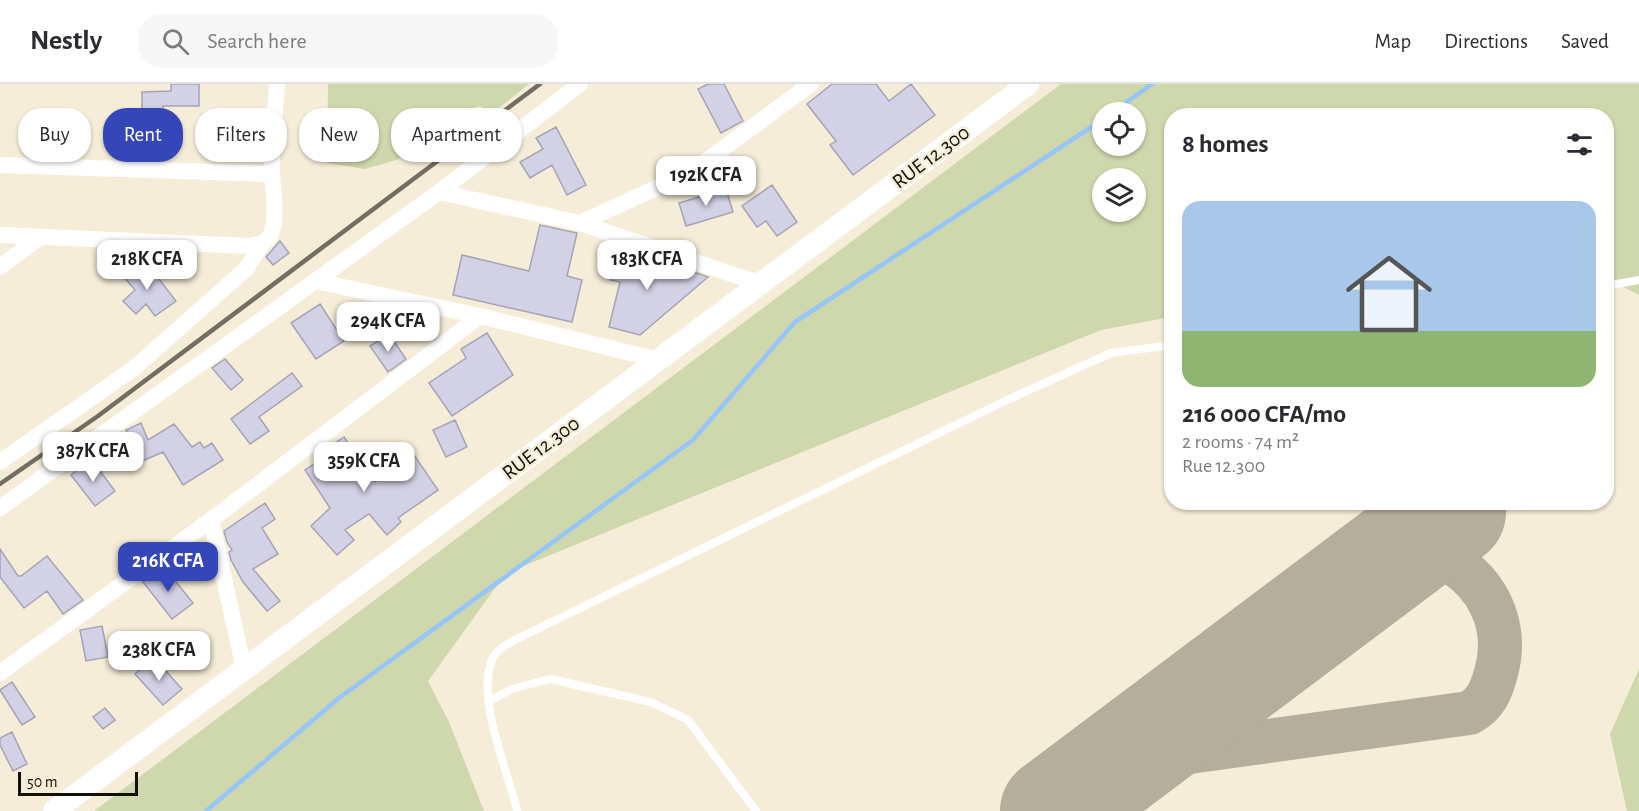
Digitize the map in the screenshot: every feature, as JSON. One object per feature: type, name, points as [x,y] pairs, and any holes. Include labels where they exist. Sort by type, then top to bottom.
[{"type":"street","points":[[0,462],[133,369],[246,269],[262,244],[271,236],[275,195],[272,174],[278,84]]},
{"type":"street","points":[[0,508],[439,192],[580,84]]},
{"type":"street","points":[[580,223],[691,172],[811,84]]},
{"type":"street","name":"RUE 12.300","points":[[54,811],[1029,84]]},
{"type":"street","points":[[0,165],[272,174]]},
{"type":"street","points":[[439,192],[580,223],[761,284]]},
{"type":"street","points":[[0,235],[248,246],[262,244]]},
{"type":"street","points":[[0,267],[40,237]]},
{"type":"street","points":[[315,281],[480,316],[659,360]]},
{"type":"street","points":[[0,673],[211,520],[480,316]]},
{"type":"street","points":[[211,520],[244,669]]},
{"type":"lane","points":[[1614,285],[1639,280]]},
{"type":"lane","points":[[517,811],[495,737],[489,701],[492,659],[500,649],[525,634],[1007,400],[1111,353],[1164,346]]},
{"type":"lane","points":[[489,701],[512,689],[550,680],[651,702],[688,720],[756,811]]},
{"type":"green space","points":[[328,84],[529,84],[499,108],[480,106],[473,108],[391,108],[391,161],[365,169],[327,162],[379,162],[379,108],[328,108]]},
{"type":"green space","points":[[1061,84],[1639,84],[1639,295],[1614,282],[1614,108],[1164,108],[1164,318],[1101,330],[506,573],[428,681],[449,722],[484,811],[94,811]]},
{"type":"green space","points":[[1639,669],[1639,811],[1627,811],[1610,734]]},
{"type":"building","points":[[171,84],[199,84],[199,106],[142,108],[142,92],[171,91]]},
{"type":"building","points":[[708,84],[724,84],[743,121],[721,133],[698,89]]},
{"type":"building","points":[[832,84],[876,84],[889,101],[911,84],[935,115],[853,175],[830,145],[836,141],[807,104]]},
{"type":"building","points":[[556,127],[586,185],[567,195],[552,165],[530,178],[520,162],[543,149],[536,138]]},
{"type":"building","points":[[772,185],[797,222],[777,236],[766,221],[757,227],[742,206]]},
{"type":"building","points":[[726,189],[733,212],[686,226],[679,203]]},
{"type":"building","points":[[540,225],[577,233],[567,276],[582,280],[572,322],[453,295],[462,255],[529,271]]},
{"type":"building","points":[[280,241],[289,253],[273,265],[266,257]]},
{"type":"building","points":[[618,250],[652,258],[708,277],[640,335],[609,327],[620,282],[610,280]]},
{"type":"building","points":[[145,261],[176,301],[155,316],[146,304],[136,314],[123,301],[135,290],[124,277]]},
{"type":"building","points":[[320,304],[344,341],[316,359],[291,323]]},
{"type":"building","points":[[386,307],[421,314],[392,336],[374,315]]},
{"type":"building","points":[[487,333],[513,375],[452,416],[429,383],[466,358],[461,349]]},
{"type":"building","points":[[389,334],[406,359],[388,372],[370,346]]},
{"type":"building","points":[[225,359],[243,380],[231,390],[212,368]]},
{"type":"building","points":[[292,373],[302,386],[259,417],[269,431],[250,444],[231,419]]},
{"type":"building","points":[[455,420],[467,447],[446,457],[433,430]]},
{"type":"building","points":[[141,423],[148,440],[174,424],[192,447],[200,442],[204,448],[212,443],[223,460],[183,485],[163,452],[140,462],[126,430]]},
{"type":"building","points":[[344,437],[375,482],[412,452],[438,490],[398,518],[401,522],[387,535],[369,514],[345,530],[354,540],[337,555],[311,526],[330,508],[305,470],[329,454],[326,449]]},
{"type":"building","points":[[91,459],[115,491],[95,506],[71,475]]},
{"type":"building","points":[[265,503],[275,519],[262,528],[278,554],[253,569],[280,601],[267,611],[243,582],[231,560],[229,552],[232,550],[224,531]]},
{"type":"building","points":[[0,549],[18,576],[47,556],[83,600],[63,614],[47,591],[24,608],[0,577]]},
{"type":"building","points":[[164,567],[193,603],[172,619],[143,582]]},
{"type":"building","points":[[102,626],[108,657],[86,661],[80,630]]},
{"type":"building","points":[[154,658],[182,689],[163,705],[135,674]]},
{"type":"building","points":[[12,682],[35,717],[22,725],[0,690]]},
{"type":"building","points":[[105,708],[115,720],[103,729],[93,717]]},
{"type":"building","points":[[12,732],[27,764],[13,771],[0,745],[0,738]]},
{"type":"waterway","points":[[1127,102],[1152,84]]},
{"type":"waterway","points":[[206,811],[339,698],[693,440],[795,322],[1092,127]]},
{"type":"taxiway","points":[[1107,771],[1132,761],[1153,757],[1469,713],[1484,701],[1490,691],[1496,673],[1500,643],[1495,616],[1483,592],[1466,572],[1443,557],[1417,548],[1390,546],[1361,551],[1340,560],[1326,570],[1315,581],[1282,640]]},
{"type":"runway","points":[[1054,811],[1452,512]]},
{"type":"railway","points":[[0,484],[98,416],[540,84]]}]
